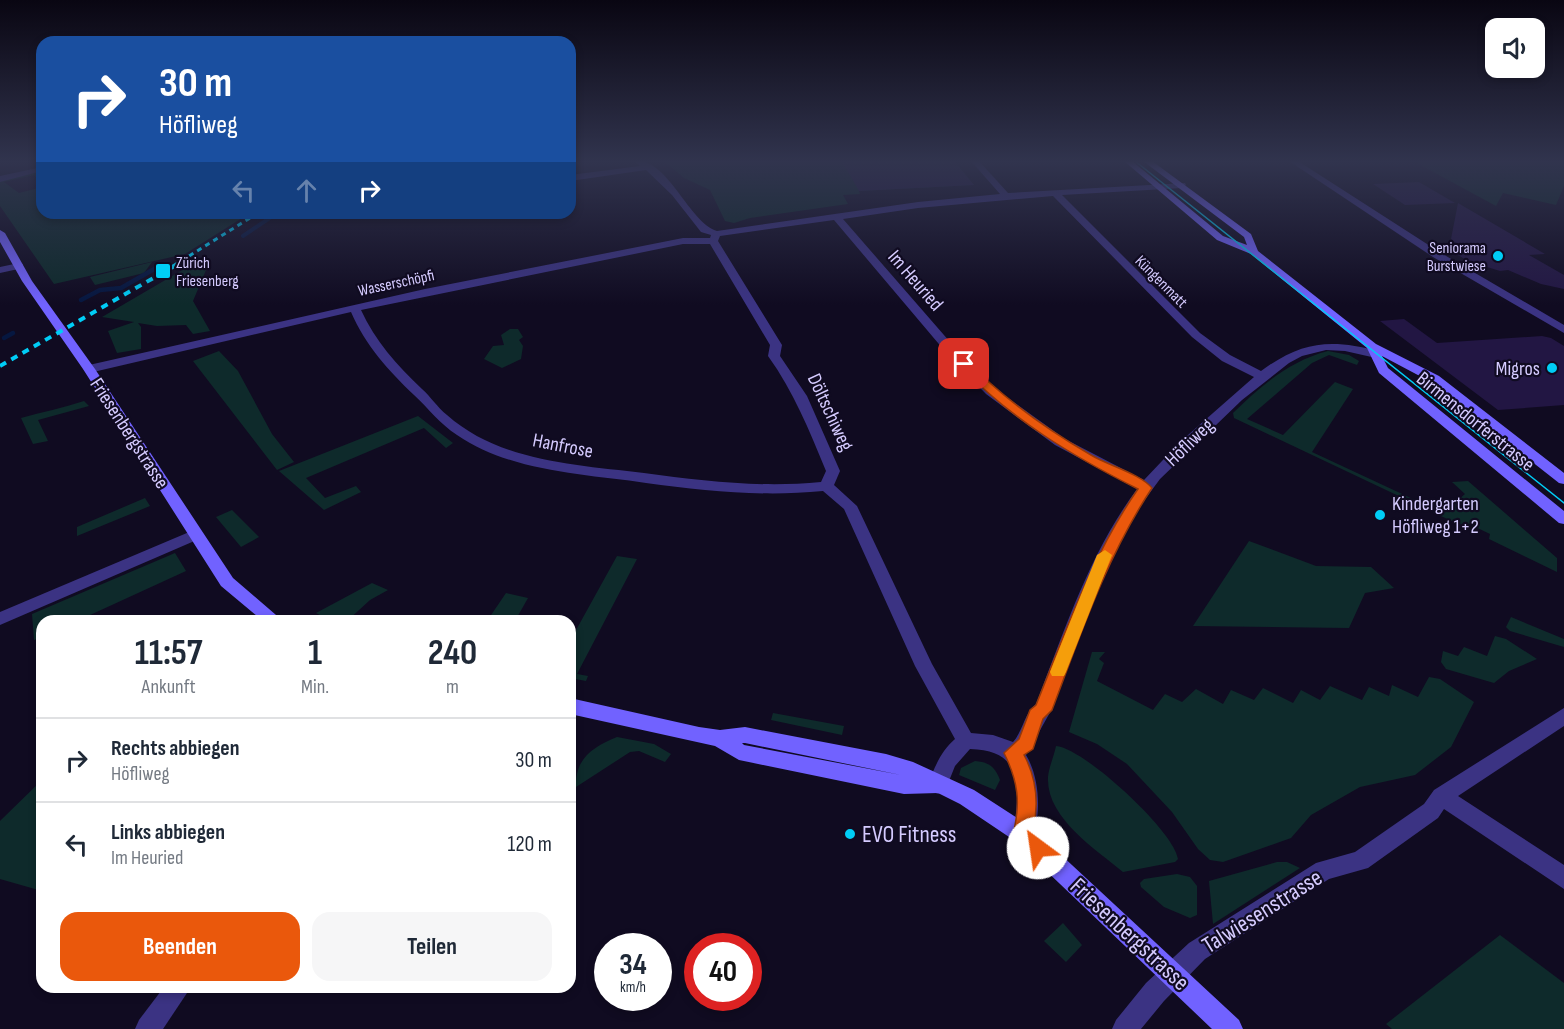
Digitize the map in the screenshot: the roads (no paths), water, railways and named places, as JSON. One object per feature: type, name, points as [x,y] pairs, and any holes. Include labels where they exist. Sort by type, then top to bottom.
[{"type":"main road","name":"Birmensdorferstrasse","points":[[1184,209],[1220,238],[1254,252],[1374,350],[1435,379],[1564,480]]},
{"type":"main road","name":"Birmensdorferstrasse","points":[[1214,209],[1248,236],[1254,252]]},
{"type":"main road","name":"Friesenbergstrasse","points":[[0,233],[55,324],[89,369],[194,535],[227,582],[267,615]]},
{"type":"main road","name":"Birmensdorferstrasse","points":[[1374,350],[1383,370],[1564,519]]},
{"type":"main road","name":"Friesenbergstrasse","points":[[576,707],[720,738],[739,752],[904,785],[938,785],[967,797],[1023,834],[1230,1029]]},
{"type":"street","name":"Döltschiweg","points":[[688,209],[715,240],[776,345],[774,356],[782,363],[795,385],[833,471],[826,486]]},
{"type":"street","name":"Wasserschöpfi","points":[[89,369],[500,276],[683,241],[715,240],[836,216],[895,209]]},
{"type":"street","name":"Küngenmatt","points":[[1071,209],[1190,329],[1226,358],[1261,376]]},
{"type":"street","points":[[1369,209],[1513,302],[1564,330]]},
{"type":"street","name":"Im Heuried","points":[[836,216],[953,353],[990,391],[1060,442],[1145,488]]},
{"type":"street","points":[[0,270],[19,266]]},
{"type":"street","name":"Hanfrose","points":[[355,308],[378,348],[442,417],[473,438],[500,450],[546,464],[726,489],[775,491],[826,486]]},
{"type":"street","name":"Höfliweg","points":[[1013,753],[1026,743],[1036,715],[1043,710],[1103,558],[1123,519],[1145,488],[1175,454],[1261,376],[1295,356],[1316,347],[1338,346],[1374,350]]},
{"type":"street","points":[[826,486],[850,506],[924,666],[966,741]]},
{"type":"street","points":[[0,619],[194,535]]},
{"type":"street","name":"Talwiesenstrasse","points":[[1125,1029],[1155,992],[1197,951],[1324,870],[1360,861],[1425,816],[1441,796],[1564,716]]},
{"type":"street","points":[[938,785],[945,765],[954,750],[966,741],[993,743],[1013,753],[1023,771],[1027,794],[1027,816],[1023,834]]},
{"type":"street","points":[[1441,796],[1564,878]]},
{"type":"street","points":[[148,1029],[175,993]]},
{"type":"waterway","points":[[243,236],[268,219]]},
{"type":"waterway","points":[[81,300],[100,290],[121,288],[156,268]]},
{"type":"waterway","points":[[4,338],[13,333]]},
{"type":"tram line","points":[[1195,209],[1564,503]]},
{"type":"railway","points":[[173,266],[248,219]]},
{"type":"railway","points":[[0,366],[176,265]]},
{"type":"place","name":"Seniorama Burstwiese","points":[[1498,256]]},
{"type":"place","name":"Zürich Friesenberg","points":[[163,271]]},
{"type":"place","name":"Migros","points":[[1552,368]]},
{"type":"place","name":"Kindergarten Höfliweg 1+2","points":[[1380,515]]},
{"type":"place","name":"EVO Fitness","points":[[850,834]]}]
